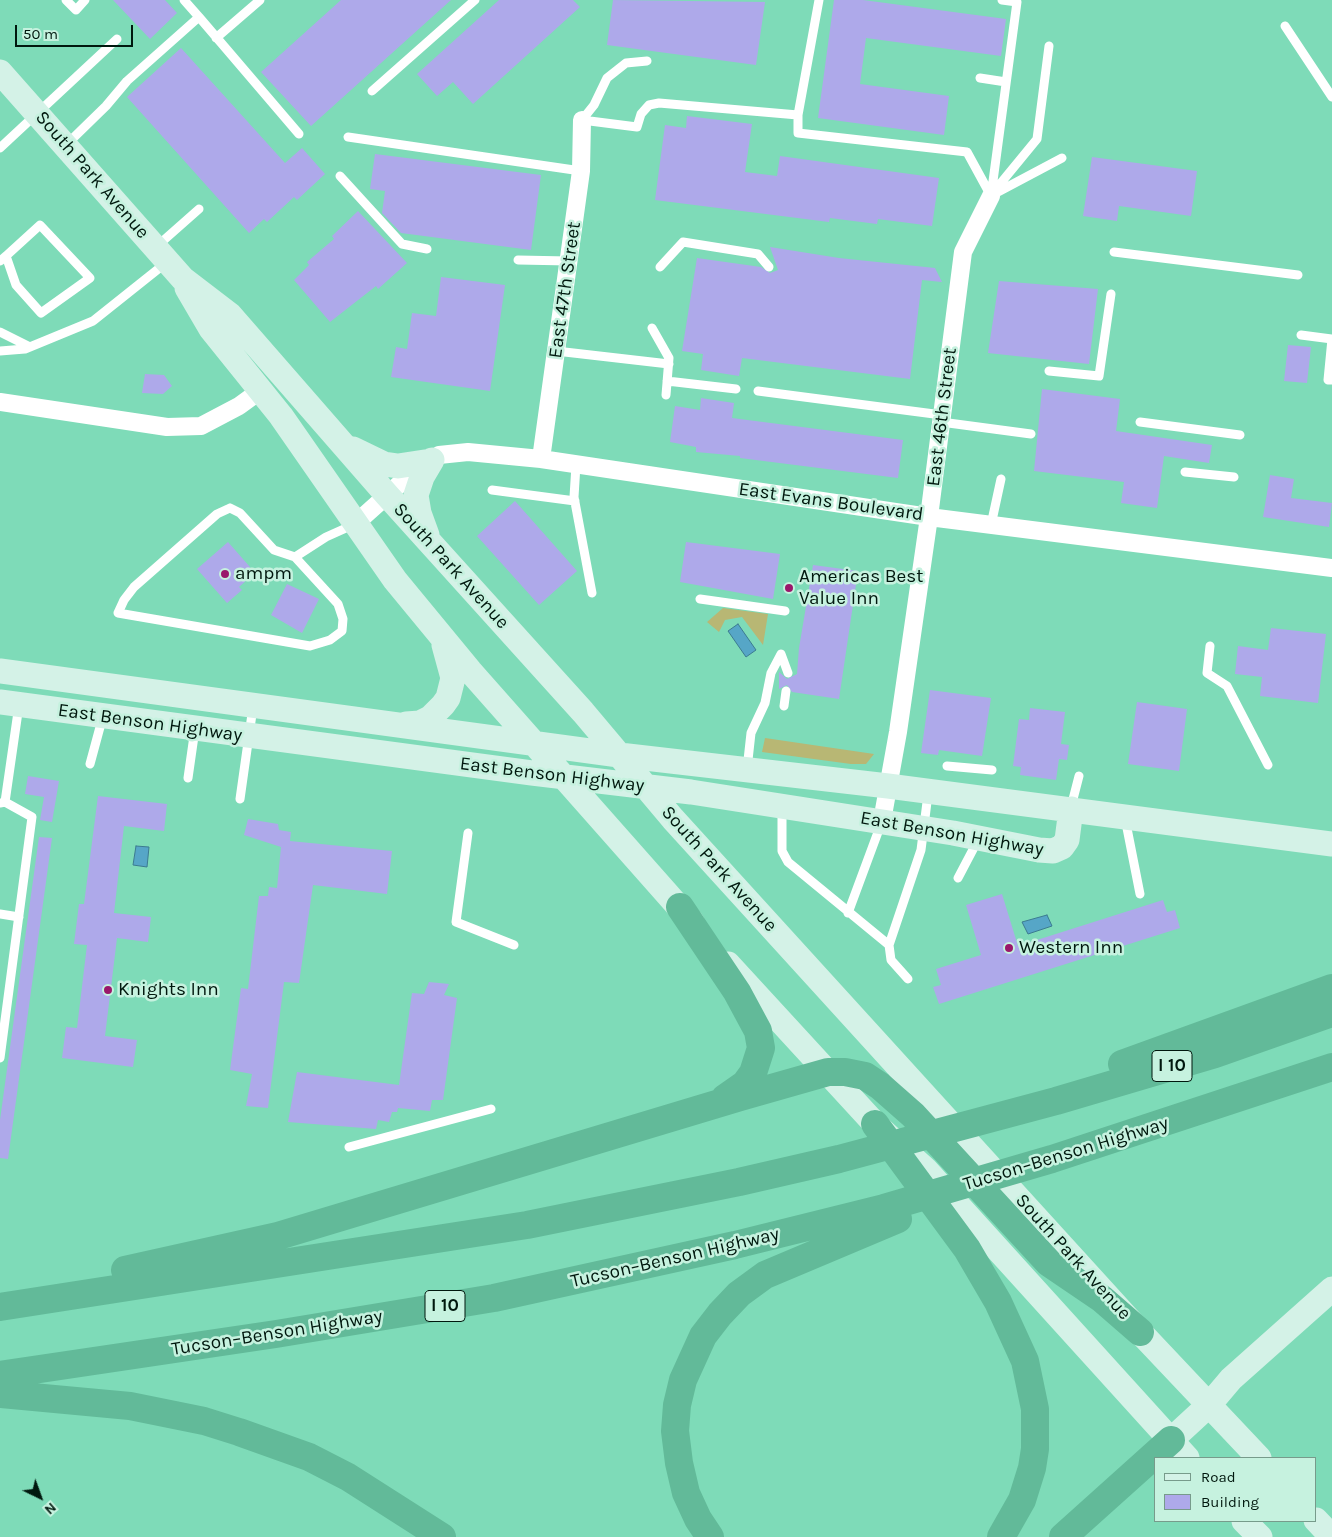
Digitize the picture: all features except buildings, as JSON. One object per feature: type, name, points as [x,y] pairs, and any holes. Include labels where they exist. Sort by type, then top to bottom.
[{"type":"highway","points":[[680,907],[750,1013],[758,1031],[761,1048],[756,1067],[746,1084],[736,1092],[700,1109]]},
{"type":"highway","points":[[1009,1111],[1161,1049],[1332,988]]},
{"type":"highway","name":"I 10","points":[[0,1307],[527,1225],[663,1198],[839,1159],[964,1126],[1009,1111],[1215,1054],[1332,1013]]},
{"type":"highway","name":"Tucson–Benson Highway","points":[[0,1375],[276,1334],[494,1298],[696,1254],[885,1216],[1332,1067]]},
{"type":"highway","points":[[0,1298],[278,1236],[700,1109],[828,1072],[845,1072],[865,1076],[880,1086],[913,1115],[1048,1263],[1102,1299],[1140,1332]]},
{"type":"highway","points":[[875,1124],[967,1249],[998,1302],[1025,1362],[1035,1409],[1034,1458],[1022,1500],[1001,1537]]},
{"type":"highway","points":[[710,1537],[698,1519],[686,1493],[678,1463],[675,1432],[677,1405],[683,1380],[704,1336],[720,1314],[739,1294],[764,1275],[885,1216]]},
{"type":"highway","points":[[0,1394],[130,1406],[204,1421],[239,1432],[309,1458],[348,1477],[442,1537]]},
{"type":"highway","points":[[1169,1457],[1179,1449]]},
{"type":"highway","points":[[1064,1537],[1154,1468]]},
{"type":"main road","name":"South Park Avenue","points":[[0,72],[168,263],[211,329],[262,390],[395,580],[435,629],[680,907],[704,937],[875,1124],[925,1169],[1179,1449]]},
{"type":"main road","name":"South Park Avenue","points":[[168,263],[230,315],[337,439],[645,786],[1140,1332],[1257,1457]]},
{"type":"main road","points":[[337,439],[364,456],[384,464],[398,466],[432,460]]},
{"type":"main road","points":[[429,542],[419,513],[416,495],[422,477],[432,460]]},
{"type":"main road","points":[[395,724],[420,723],[430,718],[444,705],[448,698],[453,678],[452,669],[435,629]]},
{"type":"main road","name":"East Benson Highway","points":[[0,671],[619,755],[888,786],[1332,844]]},
{"type":"main road","name":"East Benson Highway","points":[[10,704],[645,786],[882,821],[1053,851],[1062,847],[1067,840],[1071,809]]},
{"type":"main road","points":[[1179,1449],[1209,1405],[1231,1379],[1332,1289]]},
{"type":"main road","points":[[1317,1521],[1332,1537]]},
{"type":"main road","points":[[1245,1522],[1260,1537]]},
{"type":"street","name":"East 47th Street","points":[[541,459],[581,171],[582,120]]},
{"type":"street","name":"East 46th Street","points":[[882,821],[930,517],[962,252],[991,196]]},
{"type":"street","points":[[0,402],[168,427],[201,426],[239,406],[262,390]]},
{"type":"street","name":"East Evans Boulevard","points":[[355,524],[413,472],[439,456],[468,452],[541,459],[991,525],[1332,565]]},
{"type":"lane","points":[[66,0],[76,10],[85,0]]},
{"type":"lane","points":[[184,0],[299,134]]},
{"type":"lane","points":[[216,38],[260,0]]},
{"type":"lane","points":[[372,92],[475,0]]},
{"type":"lane","points":[[820,0],[798,115],[798,133],[967,152],[991,196]]},
{"type":"lane","points":[[991,196],[1017,2],[1002,0]]},
{"type":"lane","points":[[66,145],[106,106],[127,81],[199,17]]},
{"type":"lane","points":[[1285,26],[1332,97]]},
{"type":"lane","points":[[0,148],[117,39]]},
{"type":"lane","points":[[991,196],[1036,139],[1049,46]]},
{"type":"lane","points":[[582,120],[594,105],[607,78],[626,63],[647,61]]},
{"type":"lane","points":[[980,78],[1006,82]]},
{"type":"lane","points":[[582,120],[636,127],[641,114],[649,105],[659,103],[798,115]]},
{"type":"lane","points":[[348,137],[581,171]]},
{"type":"lane","points":[[991,196],[1062,158]]},
{"type":"lane","points":[[340,176],[402,244],[427,249]]},
{"type":"lane","points":[[0,351],[30,346],[93,321],[168,263],[199,209]]},
{"type":"lane","points":[[40,225],[90,278],[41,313],[16,286],[3,258],[40,225]]},
{"type":"lane","points":[[660,267],[683,242],[758,254],[769,267]]},
{"type":"lane","points":[[1114,252],[1298,275]]},
{"type":"lane","points":[[518,260],[569,261]]},
{"type":"lane","points":[[1049,371],[1099,376],[1111,294]]},
{"type":"lane","points":[[652,328],[669,361],[666,395]]},
{"type":"lane","points":[[0,332],[30,346]]},
{"type":"lane","points":[[1301,335],[1332,339],[1328,380],[1332,380]]},
{"type":"lane","points":[[556,351],[669,361]]},
{"type":"lane","points":[[667,381],[736,389]]},
{"type":"lane","points":[[758,391],[942,418],[1031,434]]},
{"type":"lane","points":[[1140,422],[1240,435]]},
{"type":"lane","points":[[576,464],[575,501],[592,594]]},
{"type":"lane","points":[[1185,472],[1234,477]]},
{"type":"lane","points":[[991,525],[1000,479]]},
{"type":"lane","points":[[492,490],[575,501]]},
{"type":"lane","points":[[230,508],[240,513],[274,550],[295,557],[338,604],[343,620],[342,631],[330,640],[310,646],[118,613],[124,600],[134,588],[216,514],[230,508]]},
{"type":"lane","points":[[295,557],[326,537],[355,524]]},
{"type":"lane","points":[[700,599],[786,611]]},
{"type":"lane","points":[[1210,646],[1207,673],[1227,686],[1268,766]]},
{"type":"lane","points":[[747,770],[751,733],[765,703],[771,673],[781,654],[788,673]]},
{"type":"lane","points":[[784,706],[786,691]]},
{"type":"lane","points":[[0,1058],[32,817],[2,802],[10,704]]},
{"type":"lane","points":[[240,799],[254,704]]},
{"type":"lane","points":[[90,764],[103,716]]},
{"type":"lane","points":[[188,778],[195,729]]},
{"type":"lane","points":[[947,766],[992,770]]},
{"type":"lane","points":[[1071,809],[1079,776]]},
{"type":"lane","points":[[908,979],[891,960],[889,945],[921,850],[928,791]]},
{"type":"lane","points":[[782,806],[782,851],[788,862],[889,945]]},
{"type":"lane","points":[[1125,817],[1140,894]]},
{"type":"lane","points":[[848,913],[882,821]]},
{"type":"lane","points":[[468,833],[456,922],[514,945]]},
{"type":"lane","points":[[958,878],[979,838]]},
{"type":"lane","points":[[0,914],[19,917]]},
{"type":"lane","points":[[349,1147],[491,1110]]},
{"type":"shaded area","points":[[723,608],[768,614],[763,645],[742,617],[725,620],[719,632],[707,622]]},
{"type":"shaded area","points":[[765,738],[874,754],[866,764],[851,764],[762,752]]},
{"type":"water","points":[[738,624],[756,650],[746,657],[728,631]]},
{"type":"water","points":[[136,846],[149,847],[147,867],[133,865]]},
{"type":"water","points":[[1047,915],[1052,926],[1028,934],[1022,922]]},
{"type":"place","name":"ampm","points":[[225,574]]},
{"type":"place","name":"Americas Best Value Inn","points":[[789,588]]},
{"type":"place","name":"Western Inn","points":[[1009,948]]},
{"type":"place","name":"Knights Inn","points":[[108,990]]}]
